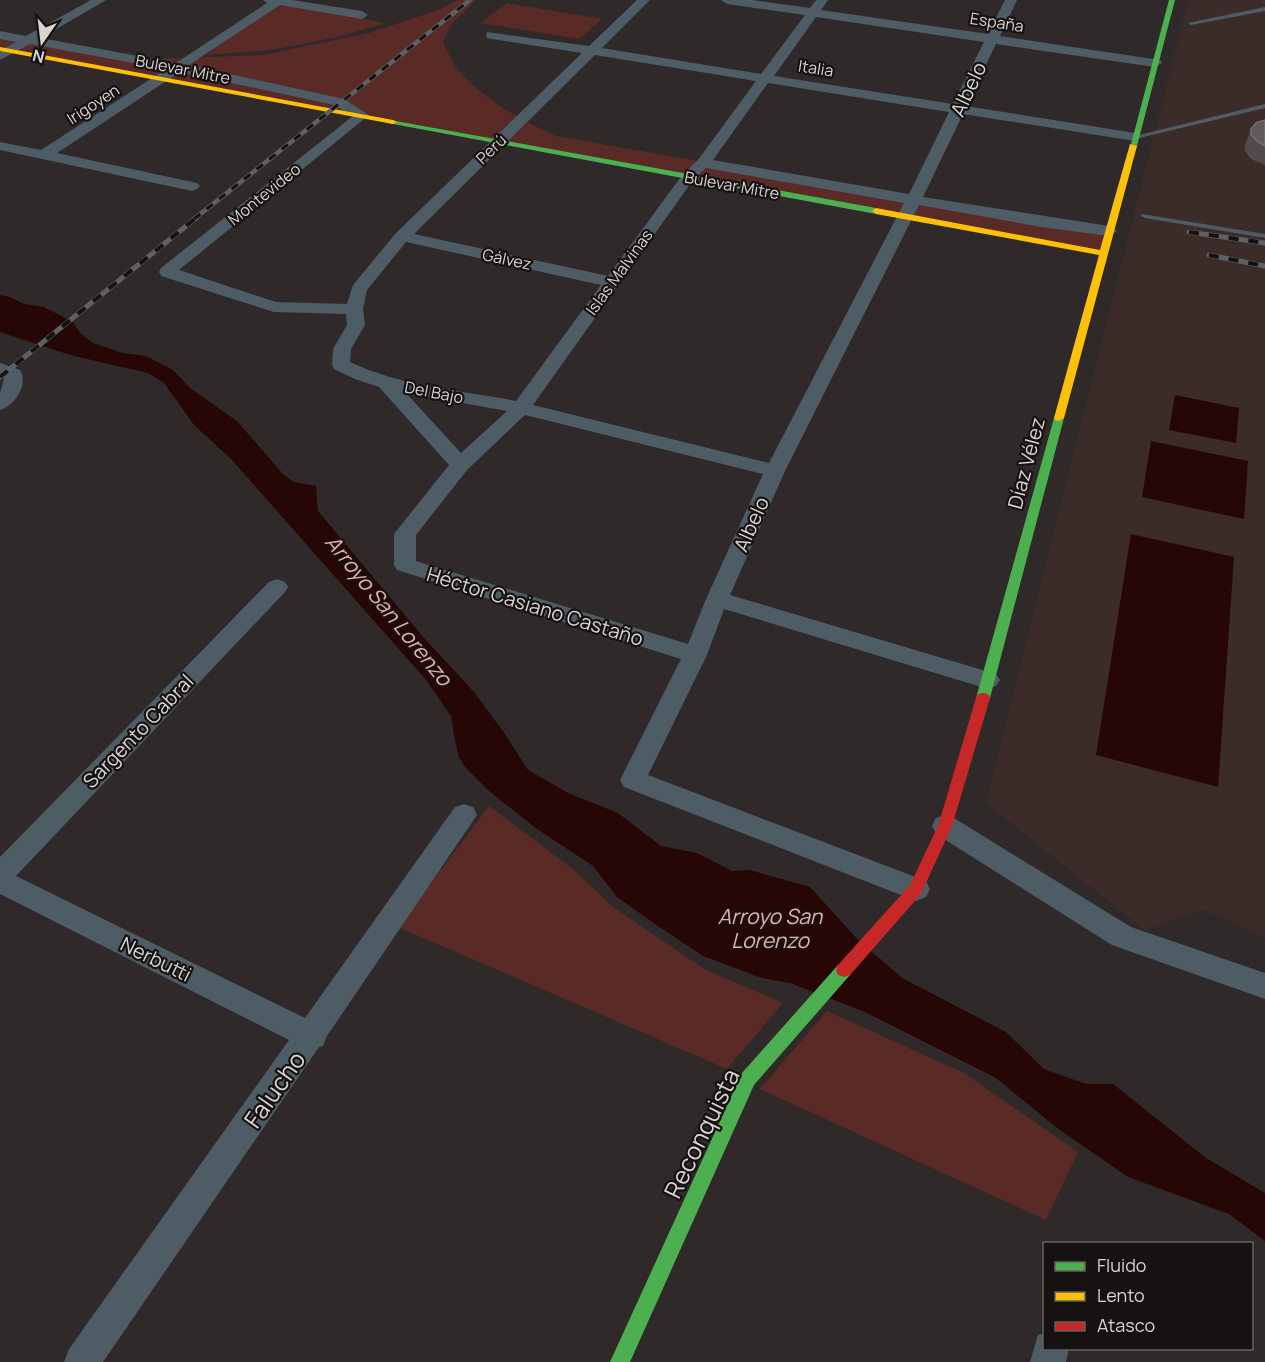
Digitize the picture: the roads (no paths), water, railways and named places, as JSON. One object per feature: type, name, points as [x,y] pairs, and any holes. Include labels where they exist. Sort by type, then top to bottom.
[{"type":"street","points":[[3,52],[28,41],[100,0]]},
{"type":"street","points":[[275,0],[362,15]]},
{"type":"street","name":"Irigoyen","points":[[44,155],[275,0]]},
{"type":"street","name":"Perú","points":[[354,309],[359,289],[402,236],[644,0]]},
{"type":"street","name":"España","points":[[727,0],[1155,63]]},
{"type":"street","name":"Islas Malvinas","points":[[405,534],[460,465],[521,408],[688,177],[703,163],[822,0]]},
{"type":"street","name":"Albelo","points":[[916,889],[633,780],[695,655],[717,599],[774,471],[959,109],[1011,0]]},
{"type":"street","name":"Díaz Vélez","points":[[886,922],[916,889],[945,826],[988,680],[1172,0]]},
{"type":"street","name":"Italia","points":[[492,35],[1135,137]]},
{"type":"street","name":"Bulevar Mitre","points":[[0,36],[178,67],[339,102],[362,115]]},
{"type":"street","name":"Bulevar Mitre","points":[[3,52],[161,78],[688,177],[909,208],[1109,231]]},
{"type":"street","name":"Montevideo","points":[[354,309],[274,306],[167,272],[362,115]]},
{"type":"street","points":[[0,146],[192,186]]},
{"type":"street","name":"Bulevar Mitre","points":[[703,163],[1103,253]]},
{"type":"street","name":"Gálvez","points":[[402,236],[612,282]]},
{"type":"street","name":"Del Bajo","points":[[354,309],[356,325],[342,349],[341,365],[358,374],[385,382],[521,408],[774,471]]},
{"type":"street","points":[[0,369],[13,374],[15,383],[8,397],[0,404]]},
{"type":"street","points":[[385,382],[460,465]]},
{"type":"street","name":"Héctor Casiano Castaño","points":[[405,534],[405,565],[695,655]]},
{"type":"street","name":"Sargento Cabral","points":[[0,875],[277,587]]},
{"type":"street","points":[[717,599],[988,680]]},
{"type":"street","name":"Falucho","points":[[82,1362],[312,1036],[464,815]]},
{"type":"street","points":[[945,826],[1122,936],[1265,986]]},
{"type":"street","name":"Nerbutti","points":[[0,881],[312,1036]]},
{"type":"street","name":"Reconquista","points":[[620,1362],[748,1079],[886,922]]},
{"type":"lane","points":[[1191,23],[1265,9]]},
{"type":"lane","points":[[1135,137],[1265,106]]},
{"type":"lane","points":[[1145,216],[1265,236]]},
{"type":"water","name":"Arroyo San Lorenzo","points":[[0,295],[24,304],[44,307],[73,322],[80,333],[93,343],[123,353],[146,356],[173,370],[190,388],[237,421],[283,474],[294,482],[316,486],[318,511],[423,637],[474,692],[528,770],[568,793],[618,813],[661,846],[697,853],[732,871],[750,870],[810,887],[859,941],[904,979],[1006,1032],[1044,1069],[1086,1084],[1113,1084],[1206,1158],[1265,1193],[1265,1241],[1229,1214],[1128,1177],[1057,1128],[996,1078],[865,1012],[790,983],[762,978],[703,956],[617,897],[593,866],[537,829],[489,791],[465,767],[459,757],[451,716],[427,681],[232,460],[194,425],[164,383],[148,373],[70,355],[0,332]]},
{"type":"water","points":[[1175,395],[1239,408],[1236,443],[1169,430]]},
{"type":"water","points":[[1151,441],[1248,461],[1244,519],[1142,497]]},
{"type":"water","points":[[1131,534],[1234,557],[1218,787],[1096,755]]},
{"type":"railway","points":[[194,219],[470,0]]},
{"type":"railway","points":[[0,377],[196,218]]},
{"type":"railway","points":[[1189,232],[1265,243]]},
{"type":"railway","points":[[1209,255],[1265,266]]}]
